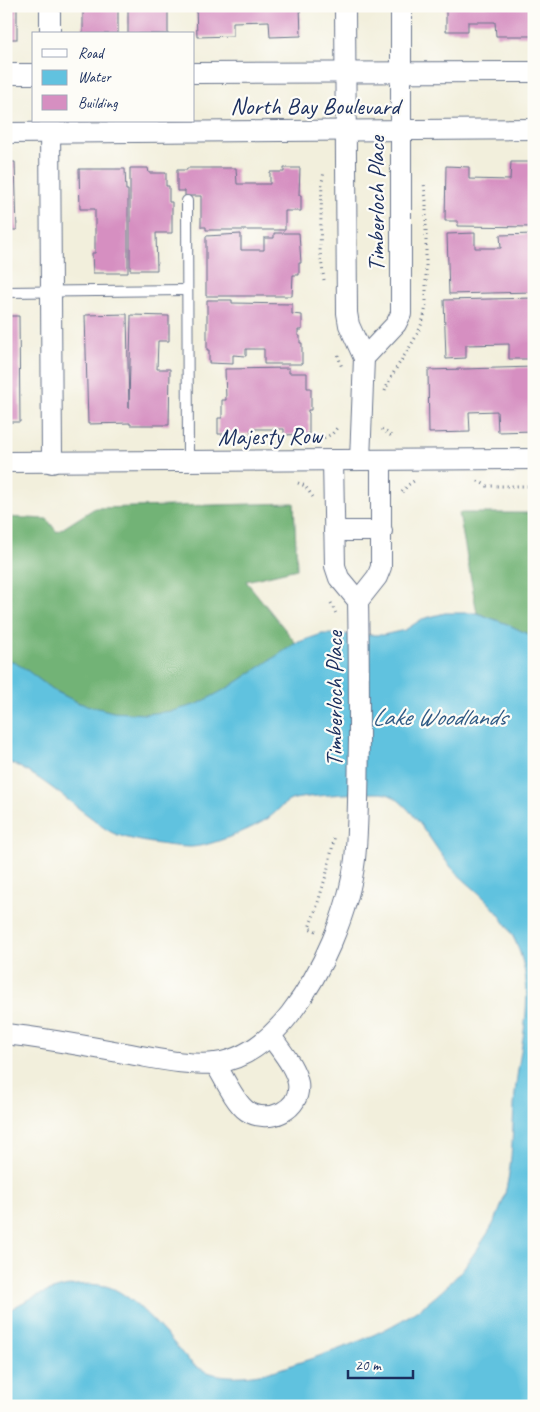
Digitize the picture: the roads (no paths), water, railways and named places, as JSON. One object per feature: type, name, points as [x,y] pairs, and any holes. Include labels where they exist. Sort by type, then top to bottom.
[{"type":"street","points":[[50,6],[50,32]]},
{"type":"street","name":"Timberloch Place","points":[[345,6],[347,313],[364,358],[360,460]]},
{"type":"street","name":"Timberloch Place","points":[[364,358],[396,324],[401,314],[401,6]]},
{"type":"street","name":"North Bay Boulevard","points":[[195,73],[534,72]]},
{"type":"street","points":[[6,74],[32,74]]},
{"type":"street","points":[[50,127],[52,463]]},
{"type":"street","name":"North Bay Boulevard","points":[[6,133],[50,127],[346,130],[534,129]]},
{"type":"street","name":"Majesty Row","points":[[6,462],[534,459]]},
{"type":"street","name":"Timberloch Place","points":[[6,1034],[154,1058],[215,1063],[242,1055],[271,1036],[295,1007],[318,970],[346,903],[353,874],[358,796],[358,601],[339,578],[334,560],[333,460]]},
{"type":"street","name":"Timberloch Place","points":[[358,601],[380,572],[382,531],[381,460]]},
{"type":"street","points":[[334,531],[382,531]]},
{"type":"street","points":[[215,1063],[237,1100],[246,1110],[256,1116],[270,1117],[281,1114],[290,1106],[296,1096],[298,1084],[294,1071],[271,1036]]},
{"type":"lane","points":[[187,201],[188,462]]},
{"type":"lane","points":[[6,292],[187,290]]},
{"type":"water","name":"Lake Woodlands","points":[[445,613],[477,613],[507,624],[534,637],[534,1406],[6,1406],[6,1312],[40,1294],[53,1290],[92,1284],[113,1288],[144,1311],[193,1364],[206,1372],[231,1376],[270,1372],[307,1360],[365,1339],[419,1310],[458,1275],[478,1248],[500,1209],[508,1179],[512,1147],[514,1100],[527,996],[523,962],[517,945],[504,922],[488,902],[450,866],[413,815],[396,798],[387,794],[369,793],[297,798],[285,804],[267,819],[250,828],[220,841],[200,846],[183,847],[118,835],[108,831],[40,779],[6,761],[6,658],[24,668],[53,690],[79,703],[113,712],[145,714],[173,711],[198,704],[231,686],[296,643],[322,634],[383,635],[405,630],[422,619]]}]
